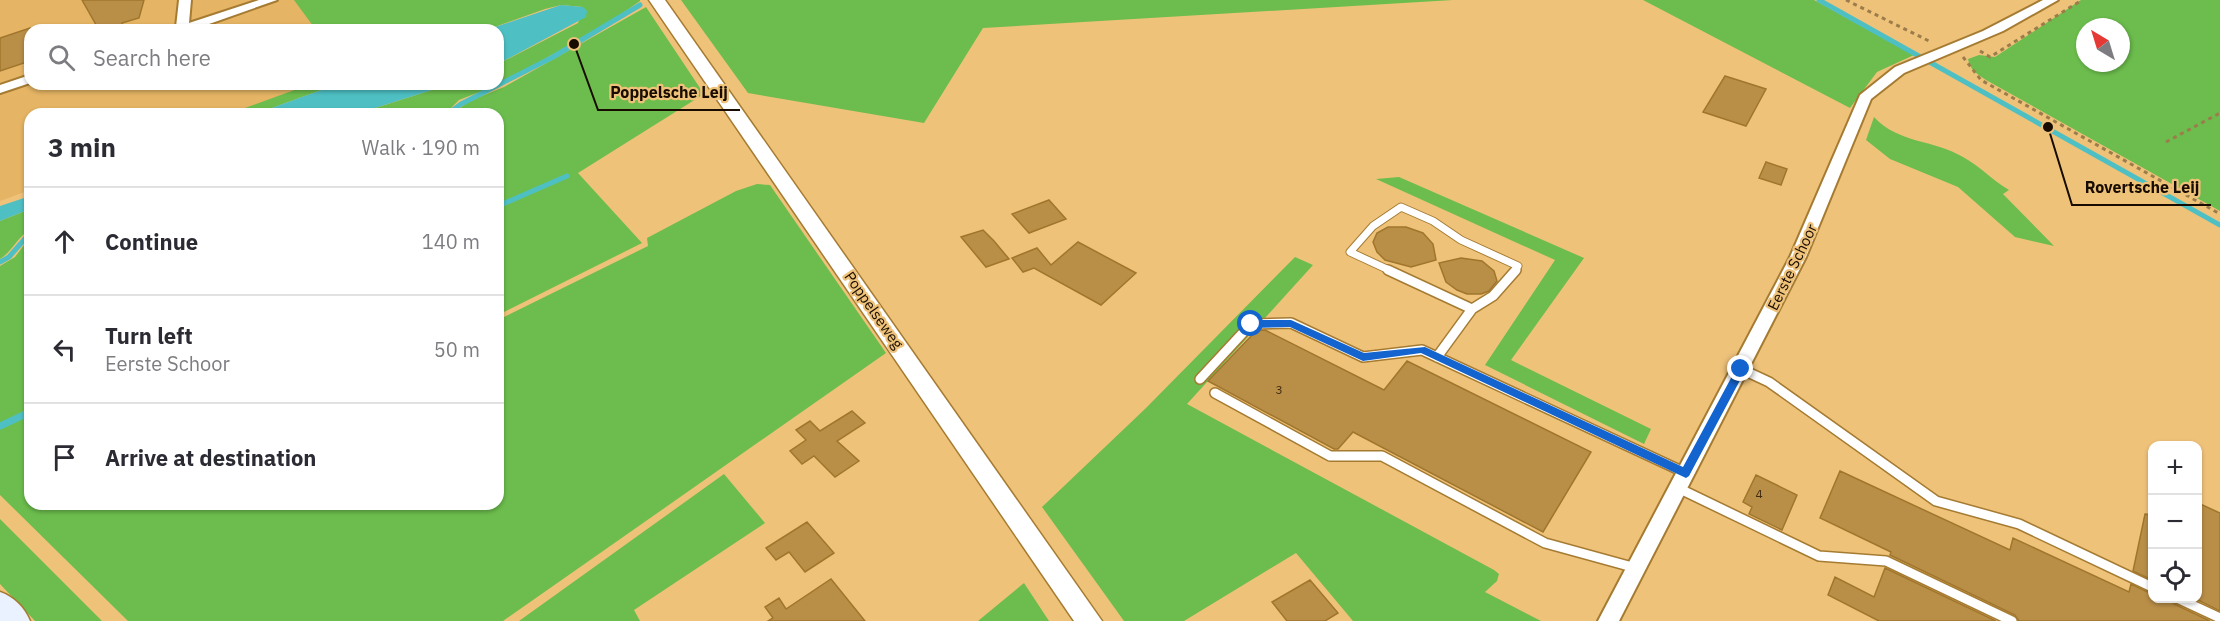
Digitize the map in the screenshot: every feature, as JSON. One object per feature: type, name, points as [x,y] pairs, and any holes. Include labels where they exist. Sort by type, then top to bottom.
[{"type":"main road","points":[[0,605],[15,621]]},
{"type":"street","points":[[182,24],[185,0]]},
{"type":"street","points":[[197,24],[271,0]]},
{"type":"street","name":"Poppelseweg","points":[[657,0],[1089,621]]},
{"type":"street","name":"Eerste Schoor","points":[[1608,621],[1798,257],[1865,98],[1890,73],[1917,60],[2005,27],[2052,0]]},
{"type":"street","points":[[0,89],[24,81]]},
{"type":"lane","points":[[1437,357],[1472,309],[1489,301],[1502,289],[1518,266],[1461,240],[1433,220],[1401,207],[1373,226],[1350,252],[1472,309]]},
{"type":"lane","points":[[1200,379],[1251,324],[1291,323],[1363,357],[1422,350],[1682,480],[1819,556],[1886,561],[2012,621]]},
{"type":"lane","points":[[1741,369],[1769,382],[1936,501],[2019,524],[2148,585]]},
{"type":"lane","points":[[1215,393],[1330,456],[1382,456],[1545,543],[1636,568]]},
{"type":"lane","points":[[2188,603],[2220,618]]},
{"type":"path","points":[[1846,0],[1931,42],[1981,80],[2220,214]]},
{"type":"path","points":[[2166,141],[2220,113]]},
{"type":"shaded area","points":[[0,0],[314,0],[323,24],[24,24],[24,90],[299,90],[250,108],[24,108],[24,192],[0,201]]},
{"type":"green space","points":[[294,0],[640,0],[607,24],[504,82],[504,61],[578,23],[583,7],[561,5],[503,24],[312,24]]},
{"type":"green space","points":[[681,0],[1453,0],[983,28],[924,123],[748,93]]},
{"type":"green space","points":[[1643,0],[1814,0],[1914,55],[1877,72],[1850,108]]},
{"type":"green space","points":[[2081,0],[2220,0],[2220,211],[1986,80],[1972,69],[1969,63],[1968,59],[1979,55],[1995,57]]},
{"type":"green space","points":[[646,7],[704,94],[578,173],[642,243],[504,312],[504,108],[460,108],[467,102],[497,90],[504,90],[504,87]]},
{"type":"green space","points":[[295,90],[321,90],[272,108],[245,108]]},
{"type":"green space","points":[[432,90],[485,90],[459,100],[451,108],[375,108]]},
{"type":"green space","points":[[1874,117],[1894,132],[1952,151],[1975,165],[2009,190],[2003,194],[2054,246],[2015,237],[1958,187],[1890,159],[1866,140]]},
{"type":"green space","points":[[1399,177],[1584,258],[1511,360],[1651,429],[1644,444],[1485,365],[1555,260],[1376,179]]},
{"type":"green space","points":[[757,184],[770,185],[886,353],[503,621],[128,621],[0,495],[0,266],[15,257],[24,245],[24,510],[504,510],[504,317],[648,246],[647,238],[736,191]]},
{"type":"green space","points":[[24,211],[24,234],[0,259],[0,221]]},
{"type":"green space","points":[[1295,257],[1313,265],[1187,404],[1494,570],[1499,574],[1497,581],[1485,592],[1541,621],[1353,621],[1296,553],[1184,621],[1124,621],[1042,507],[1146,408]]},
{"type":"green space","points":[[724,474],[765,523],[634,610],[640,621],[519,621]]},
{"type":"green space","points":[[0,519],[102,621],[35,621],[0,584]]},
{"type":"green space","points":[[1024,583],[1049,621],[978,621]]},
{"type":"water","points":[[561,5],[583,7],[587,11],[586,17],[504,61],[504,24]]},
{"type":"water","points":[[321,90],[432,90],[375,108],[272,108]]},
{"type":"water","points":[[24,198],[24,211],[0,221],[0,206]]},
{"type":"building","points":[[82,0],[144,0],[139,18],[123,24],[96,24]]},
{"type":"building","points":[[24,30],[24,63],[0,71],[0,38]]},
{"type":"building","points":[[1725,76],[1766,89],[1746,126],[1703,112]]},
{"type":"building","points":[[1766,162],[1787,169],[1781,185],[1759,178]]},
{"type":"building","points":[[1049,200],[1066,219],[1029,233],[1012,214]]},
{"type":"building","points":[[1388,227],[1406,227],[1423,233],[1433,244],[1436,260],[1411,267],[1385,260],[1377,252],[1373,242],[1377,233]]},
{"type":"building","points":[[983,230],[1009,259],[986,267],[961,237]]},
{"type":"building","points":[[1078,242],[1136,273],[1101,305],[1034,268],[1023,272],[1012,258],[1037,248],[1051,265]]},
{"type":"building","points":[[1461,258],[1482,261],[1494,271],[1497,281],[1489,291],[1481,294],[1467,294],[1446,282],[1439,263]]},
{"type":"building","points":[[1265,330],[1384,390],[1407,361],[1591,452],[1543,532],[1353,432],[1338,449],[1334,449],[1208,381],[1256,331]]},
{"type":"building","points":[[852,411],[865,423],[837,441],[859,461],[835,477],[814,456],[802,464],[790,451],[806,440],[796,430],[810,421],[820,431]]},
{"type":"building","points":[[1840,471],[2010,550],[2013,538],[2129,592],[2131,584],[2148,592],[2148,603],[2173,603],[2210,621],[2019,621],[2015,615],[1890,555],[1891,552],[1820,518]]},
{"type":"building","points":[[1756,475],[1797,495],[1782,530],[1749,514],[1752,507],[1743,502]]},
{"type":"building","points":[[2202,505],[2220,513],[2220,611],[2202,602]]},
{"type":"building","points":[[2145,514],[2148,514],[2148,578],[2133,571]]},
{"type":"building","points":[[807,522],[834,553],[805,572],[789,552],[776,560],[766,548]]},
{"type":"building","points":[[1885,568],[1996,621],[1879,621],[1828,595],[1835,577],[1874,597]]},
{"type":"building","points":[[831,579],[865,621],[768,621],[773,618],[765,607],[779,598],[786,609]]},
{"type":"building","points":[[1310,580],[1338,613],[1325,621],[1287,621],[1272,602]]},
{"type":"waterway","points":[[1819,0],[2220,225]]},
{"type":"waterway","points":[[504,82],[553,57],[640,5]]},
{"type":"waterway","points":[[456,108],[488,90]]},
{"type":"waterway","points":[[504,203],[567,176]]},
{"type":"waterway","points":[[0,262],[9,257],[24,240]]},
{"type":"waterway","points":[[0,426],[24,415]]},
{"type":"place","name":"Poppelsche Leij","points":[[574,44]]},
{"type":"place","name":"Rovertsche Leij","points":[[2048,127]]},
{"type":"route","points":[[1251,324],[1291,323],[1363,357],[1422,350],[1686,473],[1741,369]]}]
